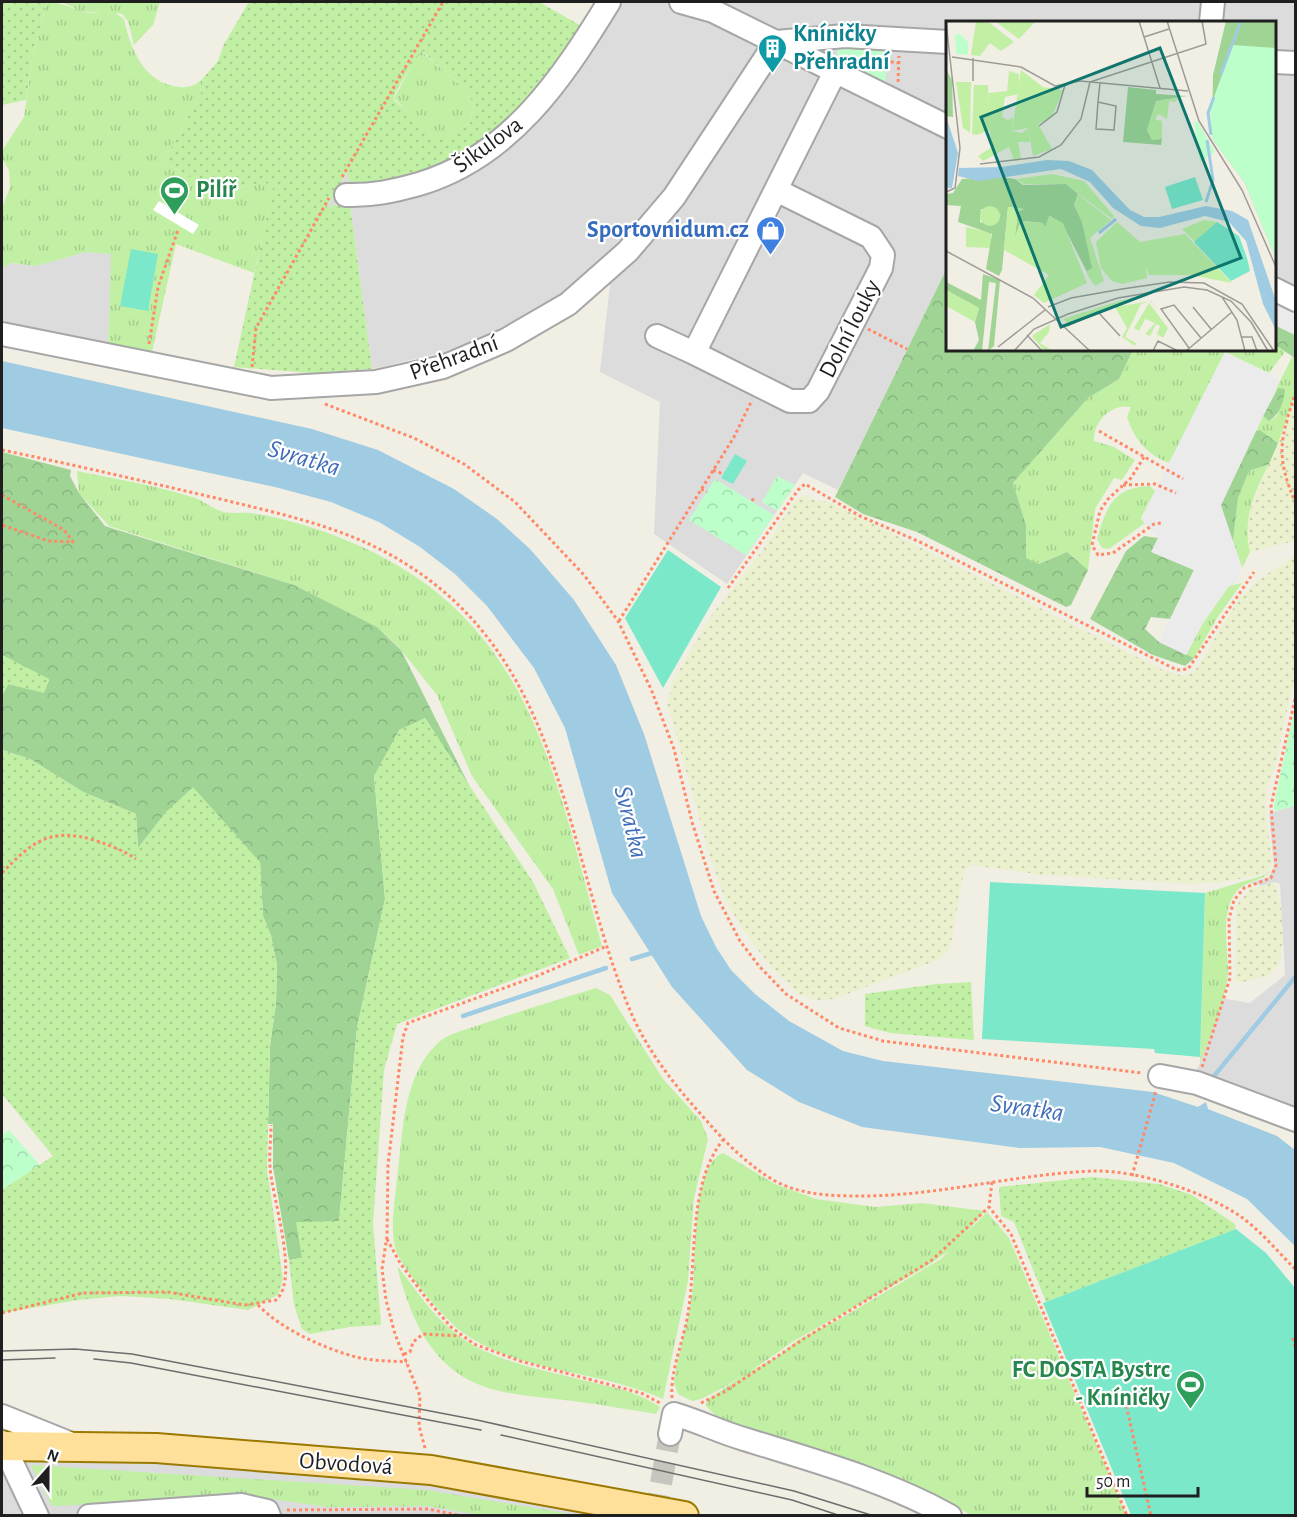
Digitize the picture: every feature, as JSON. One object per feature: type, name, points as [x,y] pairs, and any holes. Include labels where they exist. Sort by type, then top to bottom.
[{"type":"main road","name":"Obvodová","points":[[2,1444],[156,1448],[431,1470],[684,1515]]},
{"type":"street","name":"Šikulova","points":[[346,195],[393,192],[446,176],[491,149],[530,114],[575,57],[609,2]]},
{"type":"street","points":[[681,2],[713,11],[776,42],[844,64],[897,102],[946,126]]},
{"type":"street","points":[[1211,21],[1213,2]]},
{"type":"street","points":[[776,42],[845,36],[946,42]]},
{"type":"street","name":"Přehradní","points":[[2,334],[271,388],[376,382],[443,367],[506,340],[568,304],[628,251],[674,196],[776,42]]},
{"type":"street","points":[[1276,62],[1296,63]]},
{"type":"street","points":[[694,353],[776,190],[844,64]]},
{"type":"street","name":"Dolní louky","points":[[657,336],[790,401],[808,401],[818,391],[881,268],[883,255],[872,237],[776,190]]},
{"type":"street","points":[[1276,290],[1296,300]]},
{"type":"street","points":[[1158,1083],[1197,1083],[1296,1120]]},
{"type":"street","points":[[2,1416],[76,1446]]},
{"type":"street","points":[[672,1424],[735,1437],[876,1480],[950,1515]]},
{"type":"street","points":[[2,1444],[37,1515]]},
{"type":"street","points":[[89,1515],[241,1505],[268,1513]]},
{"type":"path","points":[[897,102],[901,39]]},
{"type":"path","points":[[844,64],[859,58],[863,63],[867,58],[899,63]]},
{"type":"path","points":[[146,364],[158,287],[178,230]]},
{"type":"path","points":[[853,322],[907,348]]},
{"type":"path","points":[[618,621],[734,437],[759,385]]},
{"type":"path","points":[[1296,392],[1281,436],[1280,450],[1288,487],[1296,504]]},
{"type":"path","points":[[317,402],[352,412],[414,438],[464,464],[515,502],[584,575],[618,621],[651,689],[674,749],[692,822],[714,891],[740,941],[759,966],[786,994],[839,1029],[883,1041],[1158,1083],[1132,1176]]},
{"type":"path","points":[[1099,431],[1183,479]]},
{"type":"path","points":[[2,450],[297,516],[371,545],[401,560],[438,586],[493,644],[523,689],[553,760],[607,946],[633,1018],[658,1062],[723,1140],[774,1180],[802,1191],[834,1196],[895,1196],[992,1182],[1096,1171],[1132,1176],[1194,1193],[1240,1216],[1296,1270]]},
{"type":"path","points":[[1144,457],[1131,478],[1121,486],[1100,511],[1092,545],[1098,555],[1113,553],[1154,524],[1161,523]]},
{"type":"path","points":[[713,470],[723,474]]},
{"type":"path","points":[[728,588],[798,490],[806,484],[860,516],[920,542],[1177,670],[1188,669],[1197,660],[1220,620],[1254,572]]},
{"type":"path","points":[[1121,486],[1155,484],[1176,494]]},
{"type":"path","points":[[701,489],[707,492]]},
{"type":"path","points":[[2,495],[64,530],[73,542],[48,541],[2,525]]},
{"type":"path","points":[[752,501],[754,496]]},
{"type":"path","points":[[1197,1083],[1230,978],[1230,919],[1234,900],[1244,888],[1271,878],[1276,865],[1270,814],[1296,695]]},
{"type":"path","points":[[2,873],[25,850],[56,834],[79,836],[108,844],[136,859]]},
{"type":"path","points":[[431,1470],[420,1426],[420,1396],[386,1300],[382,1269],[387,1236],[388,1165],[403,1037],[408,1023],[537,976],[607,946]]},
{"type":"path","points":[[2,1313],[83,1293],[167,1292],[234,1304],[258,1305],[276,1300],[285,1283],[284,1246],[270,1167],[271,1125]]},
{"type":"path","points":[[672,1424],[673,1375],[688,1315],[703,1180],[714,1151],[723,1140]]},
{"type":"path","points":[[672,1424],[932,1260],[989,1207],[992,1182]]},
{"type":"path","points":[[989,1207],[1011,1234],[1127,1515]]},
{"type":"path","points":[[387,1236],[399,1263],[426,1298],[462,1336],[493,1352],[520,1361],[641,1393],[658,1401],[672,1424]]},
{"type":"path","points":[[258,1305],[274,1318],[325,1346],[357,1358],[407,1362]]},
{"type":"path","points":[[404,1354],[410,1352],[413,1342],[423,1334],[462,1336]]},
{"type":"path","points":[[1293,1338],[1296,1351]]},
{"type":"path","points":[[1125,1400],[1151,1515]]},
{"type":"path","points":[[268,1513],[428,1509],[462,1515]]},
{"type":"shaded area","points":[[597,2],[1295,2],[1295,346],[1276,336],[1276,21],[946,21],[946,270],[838,490],[803,473],[727,584],[654,534],[660,402],[600,372],[613,259],[564,298],[512,324],[441,353],[372,369],[350,204],[325,211],[348,171],[529,110]]},
{"type":"shaded area","points":[[86,252],[112,254],[108,353],[2,324],[2,268],[11,263],[36,266]]},
{"type":"shaded area","points":[[1276,300],[1295,310],[1295,335],[1276,326]]},
{"type":"shaded area","points":[[1225,352],[1280,380],[1221,505],[1242,568],[1235,584],[1229,586],[1203,623],[1186,655],[1159,642],[1194,570],[1151,552],[1158,538],[1141,519]]},
{"type":"shaded area","points":[[1295,806],[1295,1125],[1189,1084],[1200,1063],[1221,998],[1250,1003],[1285,975],[1280,884],[1275,882],[1262,886],[1250,883],[1269,877],[1274,866],[1269,813]]},
{"type":"shaded area","points":[[18,1454],[431,1479],[643,1515],[2,1515],[2,1455]]},
{"type":"green space","points":[[2,2],[47,2],[33,53],[26,100],[2,105]]},
{"type":"green space","points":[[47,2],[78,10],[62,2],[160,2],[153,25],[134,45],[128,21],[122,14],[115,13],[124,19],[135,53],[141,63],[157,79],[167,84],[183,87],[193,85],[204,77],[201,93],[163,162],[222,195],[248,185],[275,182],[254,273],[176,244],[150,361],[108,353],[111,254],[86,252],[36,266],[12,263],[2,268],[2,208],[10,187],[9,170],[2,158],[2,151],[24,117],[33,53]]},
{"type":"green space","points":[[249,2],[539,2],[585,28],[529,110],[448,168],[362,188],[350,182],[347,172],[326,209],[333,205],[350,204],[372,369],[312,373],[234,367],[274,183],[248,185],[222,195],[163,162],[201,93],[204,77],[218,61],[224,44]],"holes":[[[421,50],[458,83],[474,102],[471,122],[446,139],[434,139],[421,123],[394,100],[395,93]]]},
{"type":"green space","points":[[841,45],[888,49],[885,86],[839,67],[837,53]]},
{"type":"green space","points":[[420,50],[458,83],[474,102],[471,122],[446,139],[434,139],[394,98]]},
{"type":"green space","points":[[131,249],[158,254],[148,311],[120,306]]},
{"type":"green space","points":[[946,270],[946,351],[1133,351],[1119,379],[1088,398],[1013,483],[1026,525],[1026,558],[1039,564],[1067,552],[1088,570],[1071,605],[1066,607],[917,532],[863,514],[835,497]]},
{"type":"green space","points":[[1276,326],[1295,335],[1295,358],[1276,346]]},
{"type":"green space","points":[[1276,346],[1285,352],[1269,373],[1225,352],[1169,463],[1148,451],[1138,440],[1127,417],[1131,407],[1117,408],[1105,415],[1097,427],[1094,441],[1114,447],[1135,460],[1122,480],[1114,478],[1095,509],[1088,570],[1067,552],[1039,564],[1025,558],[1026,525],[1013,483],[1088,398],[1119,379],[1133,351],[1276,351]]},
{"type":"green space","points":[[1292,357],[1295,358],[1295,394],[1278,443],[1260,430],[1256,431],[1263,416],[1269,421],[1277,416],[1278,388],[1274,393]]},
{"type":"green space","points":[[1278,388],[1285,389],[1284,398],[1279,411],[1269,421],[1263,416]]},
{"type":"green space","points":[[1295,394],[1295,541],[1250,552],[1246,536],[1248,516]]},
{"type":"green space","points":[[1260,430],[1278,443],[1269,464],[1249,471],[1238,498],[1233,541],[1199,536],[1221,505],[1256,431]]},
{"type":"green space","points":[[2,452],[71,470],[70,476],[79,493],[105,526],[294,585],[377,627],[401,650],[472,791],[425,718],[374,776],[385,899],[357,1028],[339,1221],[302,1258],[289,1260],[273,1167],[273,1124],[268,1124],[270,1046],[276,1003],[277,965],[271,936],[263,916],[260,862],[167,811],[138,848],[136,814],[83,792],[30,759],[2,750],[2,696],[8,684],[44,692],[49,680],[2,655]]},
{"type":"green space","points":[[735,454],[747,461],[733,484],[721,478]]},
{"type":"green space","points":[[1269,464],[1251,507],[1247,529],[1250,552],[1242,568],[1233,541],[1238,498],[1249,471]]},
{"type":"green space","points":[[77,471],[196,498],[224,512],[259,514],[313,528],[385,558],[441,596],[485,640],[518,691],[544,748],[565,810],[602,946],[579,955],[553,889],[472,776],[437,695],[397,645],[377,627],[294,585],[109,526],[79,493]]},
{"type":"green space","points":[[777,476],[795,485],[777,511],[762,502]]},
{"type":"green space","points":[[715,479],[774,515],[746,555],[689,520]]},
{"type":"green space","points":[[1150,486],[1155,491],[1141,518],[1145,523],[1109,549],[1102,548],[1097,539],[1104,517],[1113,501],[1128,490]]},
{"type":"green space","points":[[804,495],[816,501],[830,502],[1161,669],[1183,676],[1195,671],[1239,599],[1258,580],[1295,556],[1295,674],[1275,767],[1267,789],[1266,817],[1272,864],[1268,874],[1222,882],[1190,884],[1043,875],[971,865],[964,871],[951,943],[948,951],[938,960],[834,999],[817,1000],[798,994],[771,967],[741,927],[725,899],[711,860],[667,703],[673,681],[711,616],[759,555],[795,501]]},
{"type":"green space","points":[[1144,536],[1158,538],[1152,552],[1194,570],[1170,619],[1151,617],[1145,629],[1159,642],[1194,658],[1185,666],[1153,655],[1090,619],[1126,551]]},
{"type":"green space","points":[[668,550],[721,587],[663,688],[625,618]]},
{"type":"green space","points":[[1242,583],[1217,618],[1194,658],[1186,655],[1203,623],[1229,586]]},
{"type":"green space","points":[[2,655],[49,679],[44,693],[8,684],[2,696]]},
{"type":"green space","points":[[1295,707],[1295,806],[1274,811],[1274,804]]},
{"type":"green space","points":[[425,718],[533,882],[570,958],[397,1024],[384,1070],[373,1223],[381,1325],[350,1327],[310,1334],[302,1329],[294,1305],[289,1260],[302,1258],[296,1222],[339,1221],[357,1028],[385,899],[374,776],[399,730]]},
{"type":"green space","points":[[2,750],[30,759],[83,792],[136,814],[138,848],[167,811],[193,787],[260,862],[263,916],[271,936],[277,965],[276,1003],[270,1046],[267,1169],[283,1279],[278,1295],[248,1310],[170,1299],[121,1296],[78,1300],[2,1313],[2,1190],[53,1156],[2,1094]]},
{"type":"green space","points":[[1268,874],[1239,889],[1231,900],[1226,920],[1228,970],[1225,992],[1200,1063],[1205,893]]},
{"type":"green space","points":[[990,882],[1205,893],[1200,1057],[1155,1053],[1154,1049],[982,1039]]},
{"type":"green space","points":[[1275,882],[1281,907],[1283,940],[1279,965],[1267,976],[1239,983],[1235,981],[1236,906],[1250,889]]},
{"type":"green space","points":[[971,982],[974,1040],[890,1033],[865,1026],[865,994],[936,984]]},
{"type":"green space","points":[[596,988],[610,995],[663,1079],[701,1121],[708,1139],[694,1198],[688,1281],[663,1399],[613,1382],[534,1364],[484,1345],[454,1326],[434,1305],[413,1279],[395,1247],[394,1204],[403,1125],[411,1089],[426,1057],[438,1043],[452,1034]]},
{"type":"green space","points":[[9,1130],[40,1165],[2,1190],[2,1135]]},
{"type":"green space","points":[[723,1153],[775,1184],[816,1199],[875,1207],[922,1203],[985,1211],[953,1248],[924,1268],[792,1342],[727,1385],[692,1401],[678,1394],[674,1383],[693,1287],[701,1193],[706,1174],[713,1161]]},
{"type":"green space","points":[[1092,1177],[1159,1184],[1192,1195],[1235,1224],[1236,1229],[1046,1302],[1014,1222],[1001,1216],[999,1187]]},
{"type":"green space","points":[[987,1212],[1009,1238],[1126,1515],[971,1515],[920,1488],[720,1420],[706,1406],[707,1400],[747,1373],[777,1357],[798,1340],[845,1316],[941,1259]]},
{"type":"green space","name":"FC DOSTA Bystrc - Kníničky","points":[[1236,1229],[1266,1253],[1295,1288],[1295,1515],[1131,1515],[1043,1303]]},
{"type":"green space","points":[[397,1266],[431,1309],[467,1342],[482,1350],[529,1367],[610,1386],[641,1396],[660,1407],[656,1414],[515,1394],[469,1380],[444,1362],[425,1338],[411,1310]]},
{"type":"green space","points":[[31,1465],[427,1490],[576,1515],[481,1515],[428,1506],[328,1507],[257,1497],[52,1506]]},
{"type":"water","name":"Svratka","points":[[2,361],[312,429],[378,450],[454,489],[497,519],[530,549],[574,600],[616,665],[644,734],[701,916],[716,947],[731,970],[755,994],[789,1021],[843,1051],[883,1061],[1153,1092],[1198,1107],[1206,1102],[1208,1109],[1277,1136],[1295,1150],[1295,1246],[1247,1199],[1174,1163],[1100,1147],[1019,1148],[862,1127],[799,1102],[747,1070],[672,987],[612,893],[565,728],[534,668],[487,606],[455,574],[420,547],[379,522],[331,502],[275,487],[2,428]]},
{"type":"pier","points":[[159,201],[199,225],[193,234],[153,210]]},
{"type":"waterway","points":[[632,959],[655,952]]},
{"type":"waterway","points":[[463,1016],[606,968]]},
{"type":"waterway","points":[[1214,1076],[1296,976]]},
{"type":"tunnel","points":[[655,1516],[670,1434]]},
{"type":"tram line","points":[[2,1351],[75,1349],[132,1354],[477,1420],[794,1491],[874,1516]]},
{"type":"tram line","points":[[2,1360],[55,1358]]},
{"type":"tram line","points":[[94,1359],[131,1363],[481,1430]]},
{"type":"tram line","points":[[501,1435],[792,1500],[841,1516]]},
{"type":"place","name":"Kníničky Přehradní","points":[[772,74]]},
{"type":"place","name":"Pilíř","points":[[175,216]]},
{"type":"place","name":"Sportovnidum.cz","points":[[770,256]]},
{"type":"place","name":"FC DOSTA Bystrc - Kníničky","points":[[1191,1410]]}]
